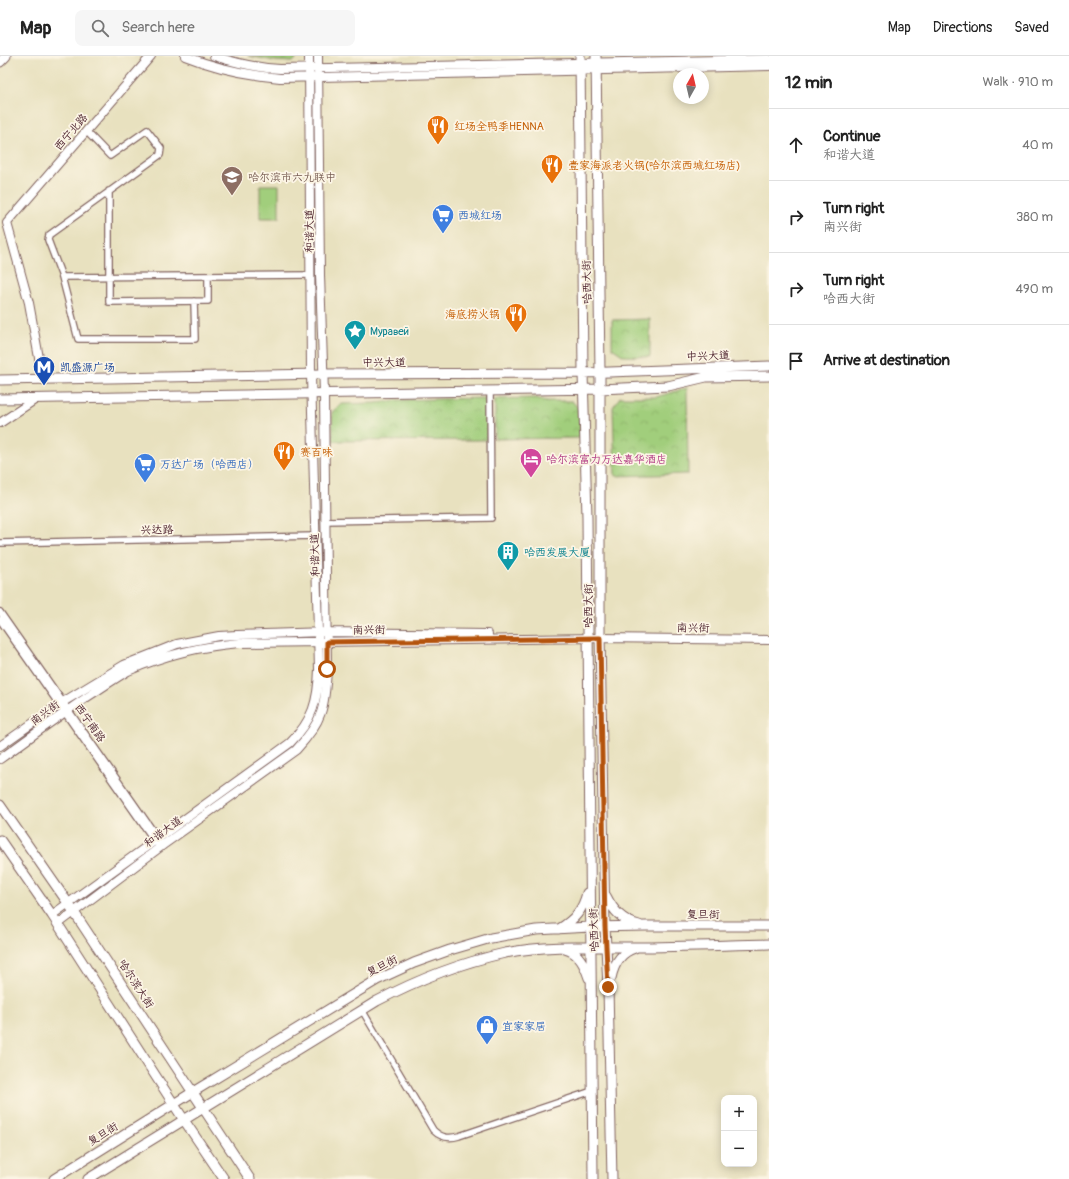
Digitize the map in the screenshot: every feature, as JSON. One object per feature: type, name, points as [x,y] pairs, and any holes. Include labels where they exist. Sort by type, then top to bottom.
[{"type":"main road","points":[[0,62],[6,56]]},
{"type":"main road","name":"西宁北路","points":[[43,380],[29,303],[7,223],[152,56]]},
{"type":"main road","points":[[185,56],[230,70],[257,76],[280,78],[310,74],[319,68],[580,63],[769,66]]},
{"type":"main road","points":[[214,56],[243,64],[310,74],[319,77],[580,63]]},
{"type":"main road","name":"和谐大道","points":[[58,924],[159,843],[290,744],[302,730],[313,710],[317,695],[318,682],[318,632],[311,375],[309,56]]},
{"type":"main road","name":"和谐大道","points":[[52,914],[296,750],[309,737],[318,720],[324,703],[327,669],[327,642],[324,393],[320,275],[318,56]]},
{"type":"main road","points":[[596,63],[769,59]]},
{"type":"main road","name":"哈西大街","points":[[580,63],[583,372],[587,509],[593,1179]]},
{"type":"main road","name":"哈西大街","points":[[596,63],[600,372],[600,636],[605,927],[607,947],[612,1179]]},
{"type":"main road","name":"中兴大道","points":[[0,380],[323,374],[600,372],[769,366]]},
{"type":"main road","name":"中兴大道","points":[[1,399],[600,390],[668,386],[706,377],[769,376]]},
{"type":"main road","points":[[0,423],[36,399]]},
{"type":"main road","name":"南兴街","points":[[0,746],[61,703],[124,665],[177,644],[220,636],[326,632],[588,636],[769,636]]},
{"type":"main road","name":"南兴街","points":[[0,759],[66,710],[128,672],[161,658],[190,650],[223,644],[240,643],[588,636]]},
{"type":"main road","name":"南兴街","points":[[600,636],[769,640]]},
{"type":"main road","name":"哈尔滨大街","points":[[0,805],[68,903],[250,1179]]},
{"type":"main road","points":[[0,840],[52,914],[184,1120],[224,1179]]},
{"type":"main road","points":[[558,929],[573,919],[580,911],[584,904],[590,882]]},
{"type":"main road","points":[[605,895],[618,915],[634,924],[646,926]]},
{"type":"main road","name":"复旦街","points":[[54,1179],[377,980],[414,963],[450,950],[491,938],[536,930],[646,926],[769,926]]},
{"type":"main road","points":[[88,1179],[377,1001],[402,988],[443,971],[504,953],[560,947],[769,944]]},
{"type":"main road","points":[[560,947],[570,950],[576,954],[586,968],[591,985]]},
{"type":"main road","points":[[608,987],[613,969],[621,956],[628,951],[641,947]]},
{"type":"street","points":[[86,131],[110,156],[147,130],[161,148],[160,155],[49,235],[48,240],[62,277],[78,340],[195,339],[194,301]]},
{"type":"street","points":[[109,192],[109,302],[208,301],[208,276]]},
{"type":"street","points":[[62,277],[311,274]]},
{"type":"street","points":[[325,521],[491,518],[490,391]]},
{"type":"street","name":"兴达路","points":[[0,543],[315,536]]},
{"type":"street","name":"西宁南路","points":[[0,612],[61,703]]},
{"type":"street","name":"西宁南路","points":[[0,620],[66,710],[159,843]]},
{"type":"street","points":[[362,1010],[433,1130],[446,1138],[459,1136],[592,1091]]},
{"type":"green space","points":[[248,56],[299,56],[293,62],[276,61]]},
{"type":"green space","points":[[260,185],[279,185],[279,218],[260,218]]},
{"type":"green space","points":[[650,319],[650,357],[624,356],[612,348],[612,320]]},
{"type":"green space","points":[[687,388],[688,474],[615,476],[613,407],[620,397],[656,397]]},
{"type":"green space","points":[[487,398],[487,440],[333,441],[332,412],[341,404],[376,403],[396,400]]},
{"type":"green space","points":[[536,398],[547,401],[572,401],[579,409],[580,438],[495,439],[495,399]]},
{"type":"place","name":"红场全鸭季HENNA","points":[[438,146]]},
{"type":"place","name":"壹家海派老火锅(哈尔滨西城红场店)","points":[[552,184]]},
{"type":"place","name":"哈尔滨市六九联中","points":[[232,196]]},
{"type":"place","name":"西城红场","points":[[443,234]]},
{"type":"place","name":"海底捞火锅","points":[[516,334]]},
{"type":"place","name":"Муравей","points":[[355,350]]},
{"type":"place","name":"凯盛源广场","points":[[44,386]]},
{"type":"place","name":"赛百味","points":[[284,472]]},
{"type":"place","name":"哈尔滨富力万达嘉华酒店","points":[[531,478]]},
{"type":"place","name":"万达广场（哈西店）","points":[[145,484]]},
{"type":"place","name":"哈西发展大厦","points":[[508,572]]},
{"type":"place","name":"宜家家居","points":[[487,1046]]},
{"type":"route","points":[[327,669],[327,642],[600,638],[605,927],[608,987]]}]
